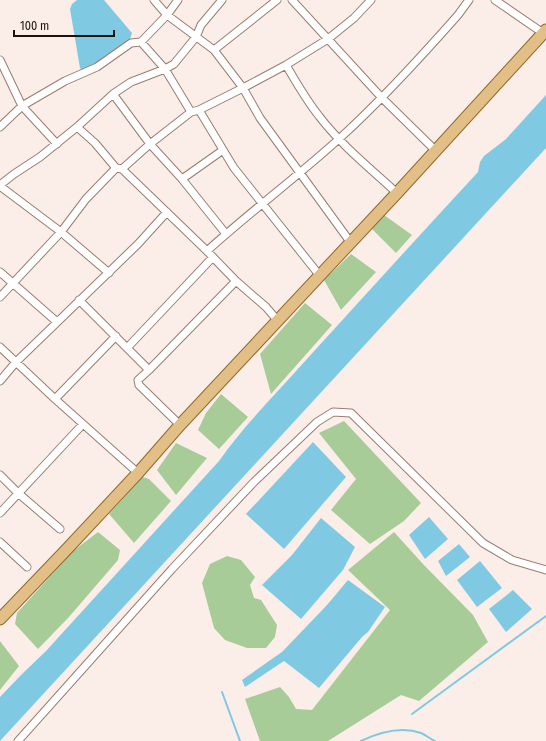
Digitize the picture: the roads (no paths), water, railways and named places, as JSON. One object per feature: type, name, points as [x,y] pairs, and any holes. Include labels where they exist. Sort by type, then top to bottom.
[{"type":"main road","points":[[0,619],[398,193],[544,32]]},
{"type":"street","points":[[154,0],[167,15],[214,50],[243,88],[260,118],[351,243]]},
{"type":"street","points":[[0,127],[22,106],[65,81],[97,67],[131,43],[141,42],[167,15],[178,0]]},
{"type":"street","points":[[109,273],[61,232],[1,188],[14,174],[57,144],[112,94],[131,82],[174,64],[196,37],[201,25],[222,0]]},
{"type":"street","points":[[214,50],[277,0]]},
{"type":"street","points":[[292,0],[382,98],[436,151]]},
{"type":"street","points":[[0,297],[61,232],[86,199],[119,168],[191,112],[199,110],[243,88],[328,39],[354,18],[371,0]]},
{"type":"street","points":[[208,251],[261,204],[339,139],[382,98],[453,21],[469,0]]},
{"type":"street","points":[[495,0],[544,32]]},
{"type":"street","points":[[141,42],[164,69],[191,112]]},
{"type":"street","points":[[0,60],[2,70],[22,106],[57,144]]},
{"type":"street","points":[[286,64],[304,96],[319,117],[339,139],[398,193]]},
{"type":"street","points":[[112,94],[150,144],[182,179],[226,234]]},
{"type":"street","points":[[199,110],[234,168],[261,204],[320,276]]},
{"type":"street","points":[[77,127],[208,251],[236,280],[266,307],[278,321]]},
{"type":"street","points":[[182,179],[223,150]]},
{"type":"street","points":[[0,381],[16,362],[79,300],[109,273],[167,212]]},
{"type":"street","points":[[127,348],[213,257]]},
{"type":"street","points":[[0,272],[57,322]]},
{"type":"street","points":[[180,425],[138,384],[139,378],[149,370],[236,280]]},
{"type":"street","points":[[79,300],[149,370]]},
{"type":"street","points":[[55,399],[116,336]]},
{"type":"street","points":[[0,347],[55,399],[138,473]]},
{"type":"street","points":[[18,741],[172,569],[254,482],[317,422],[333,412],[351,413],[483,543],[512,560],[546,570]]},
{"type":"street","points":[[0,512],[83,424]]},
{"type":"street","points":[[0,475],[18,493],[60,529]]},
{"type":"street","points":[[0,542],[28,567]]},
{"type":"water","points":[[77,0],[104,0],[132,33],[130,39],[84,72],[80,68],[70,9],[72,4]]},
{"type":"water","points":[[546,95],[546,148],[0,741],[0,697],[46,651],[219,461],[239,434],[261,409],[478,172],[480,162],[484,156],[506,139]]},
{"type":"water","points":[[313,442],[346,477],[284,549],[246,514]]},
{"type":"water","points":[[429,517],[448,539],[425,559],[409,535]]},
{"type":"water","points":[[321,518],[355,547],[343,570],[301,619],[262,585],[292,555]]},
{"type":"water","points":[[459,544],[470,557],[446,576],[438,561]]},
{"type":"water","points":[[480,561],[502,588],[477,607],[457,580]]},
{"type":"water","points":[[348,580],[385,607],[368,632],[362,637],[319,688],[284,661],[245,687],[242,680],[282,652],[327,605]]},
{"type":"water","points":[[513,590],[532,609],[506,632],[489,609]]},
{"type":"waterway","points":[[412,714],[546,616]]},
{"type":"waterway","points":[[222,692],[240,741]]},
{"type":"waterway","points":[[361,741],[376,735],[398,730],[421,733],[435,741]]}]
